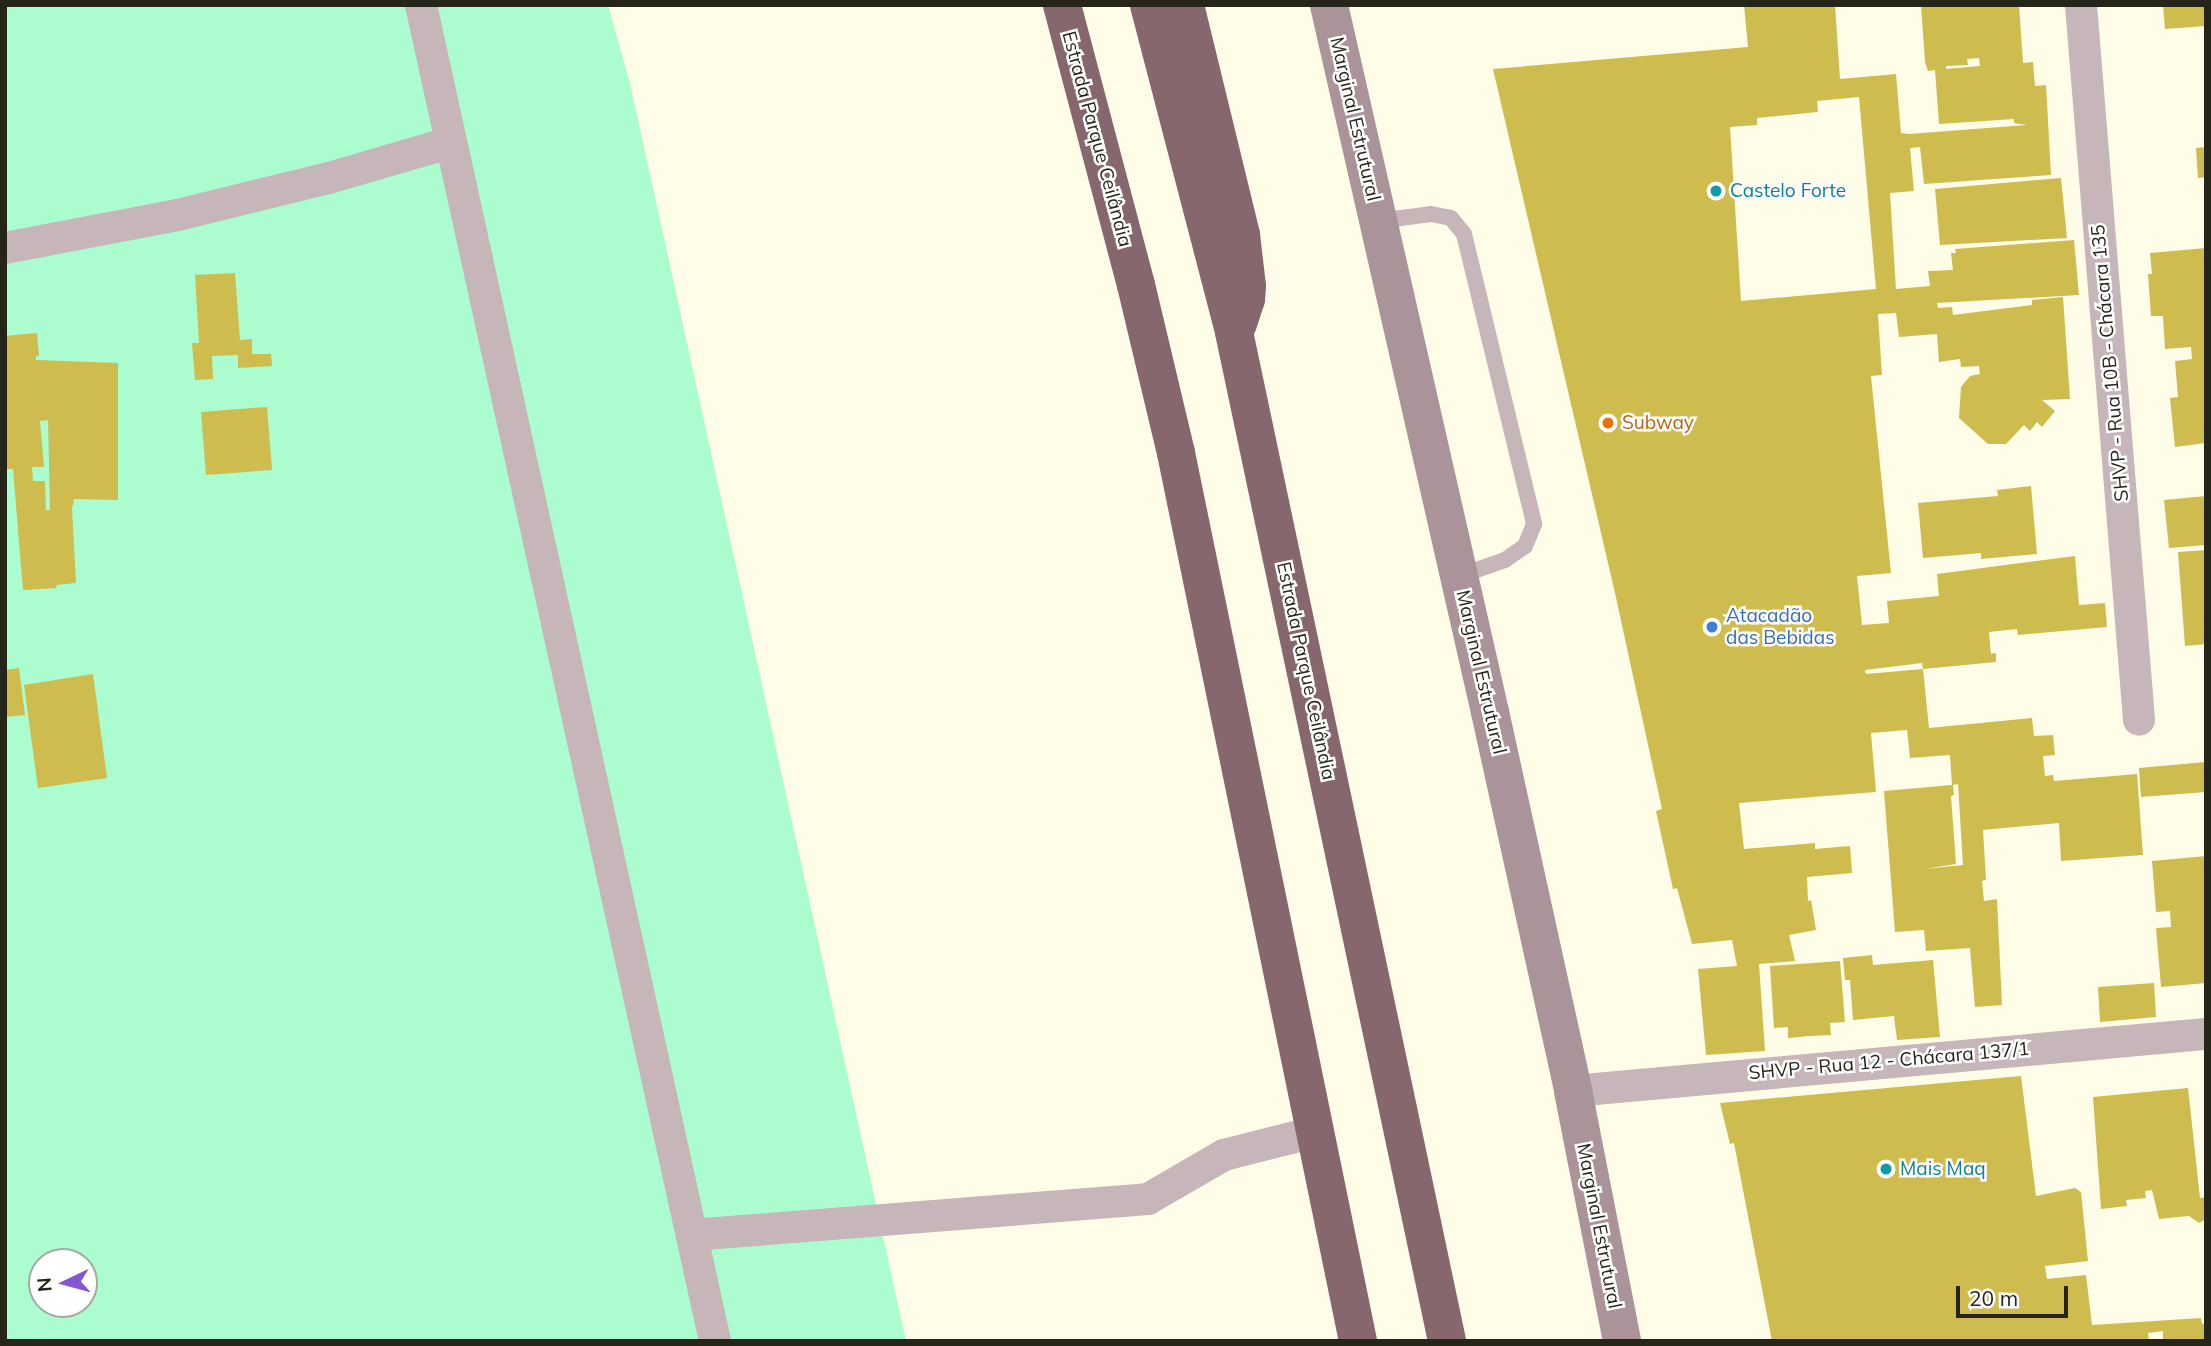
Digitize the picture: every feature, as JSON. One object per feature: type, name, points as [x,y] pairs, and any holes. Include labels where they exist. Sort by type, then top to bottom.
[{"type":"highway","name":"Estrada Parque Ceilândia","points":[[1062,5],[1136,285],[1176,453],[1358,1341]]},
{"type":"highway","name":"Estrada Parque Ceilândia","points":[[1149,5],[1234,332],[1447,1341]]},
{"type":"highway","points":[[1185,5],[1238,214],[1245,258],[1246,299],[1234,332]]},
{"type":"street","points":[[421,5],[449,143],[715,1341]]},
{"type":"street","name":"Marginal Estrutural","points":[[1329,5],[1573,1091],[1622,1341]]},
{"type":"street","name":"SHVP - Rua 10B - Chácara 135","points":[[2081,5],[2139,720]]},
{"type":"street","points":[[5,248],[190,212],[329,178],[449,143]]},
{"type":"street","name":"SHVP - Rua 12 - Chácara 137/1","points":[[1573,1091],[2206,1034]]},
{"type":"street","points":[[692,1235],[1148,1199],[1224,1156],[1315,1132]]},
{"type":"lane","points":[[1378,221],[1431,214],[1451,218],[1464,234],[1534,524],[1525,546],[1505,560],[1459,576]]},
{"type":"green space","points":[[5,5],[608,5],[630,83],[906,1341],[5,1341]]},
{"type":"building","points":[[1744,5],[1835,5],[1840,79],[1896,74],[1901,133],[2027,125],[2014,123],[2014,119],[1939,124],[1935,70],[1928,71],[1925,62],[1921,5],[2019,5],[2023,63],[2033,62],[2035,86],[2046,85],[2051,175],[1924,184],[1920,147],[1910,148],[1914,191],[1890,193],[1896,289],[1930,286],[1928,271],[1953,270],[1951,253],[1956,253],[1955,249],[2074,240],[2079,295],[1937,303],[1938,308],[1952,307],[1953,315],[2032,305],[2032,300],[2063,297],[2070,399],[2042,400],[2055,411],[2042,427],[2037,422],[2030,431],[2024,425],[2006,444],[1988,444],[1959,418],[1961,387],[1970,376],[1980,374],[1979,366],[1961,367],[1960,359],[1939,362],[1937,334],[1899,337],[1896,313],[1878,314],[1882,375],[1871,376],[1891,573],[1857,576],[1862,625],[1889,623],[1887,601],[1939,596],[1937,574],[2075,556],[2079,605],[2105,603],[2107,627],[2018,635],[2017,629],[1989,632],[1991,654],[1996,653],[1996,662],[1923,669],[1929,728],[2032,718],[2034,736],[2053,735],[2055,755],[2043,756],[2045,776],[2053,775],[2054,781],[2137,774],[2143,855],[2061,861],[2059,823],[1983,830],[1986,880],[1982,881],[1984,901],[1997,899],[2002,1005],[1975,1007],[1970,948],[1926,951],[1924,930],[1895,932],[1884,791],[1952,785],[1950,755],[1910,758],[1907,730],[1871,733],[1876,792],[1739,803],[1744,849],[1815,843],[1815,849],[1850,846],[1852,873],[1807,877],[1808,901],[1811,900],[1816,930],[1789,935],[1795,961],[1759,964],[1765,1051],[1706,1055],[1698,969],[1737,966],[1732,940],[1692,944],[1677,888],[1673,889],[1656,811],[1662,809],[1615,593],[1493,69],[1748,47]],"holes":[[[1979,58],[1980,66],[1946,69],[1946,66],[1968,65],[1967,59]],[[1859,97],[1876,289],[1741,301],[1730,127],[1757,125],[1757,118],[1818,112],[1817,101]],[[1922,663],[1923,669],[1866,674],[1865,670]],[[1958,784],[1963,865],[1924,869],[1956,864],[1951,796],[1954,795],[1953,785]]]},
{"type":"building","points":[[2163,5],[2206,5],[2206,26],[2165,29]]},
{"type":"building","points":[[2206,147],[2206,177],[2198,178],[2196,148]]},
{"type":"building","points":[[2061,178],[2067,238],[1940,245],[1935,189]]},
{"type":"building","points":[[2206,248],[2206,443],[2175,447],[2170,398],[2178,397],[2175,361],[2192,359],[2191,347],[2165,349],[2163,316],[2151,316],[2148,274],[2152,274],[2150,253]]},
{"type":"building","points":[[235,273],[240,340],[252,339],[252,354],[271,354],[272,366],[238,368],[238,355],[212,356],[213,379],[195,380],[192,343],[199,343],[195,275]]},
{"type":"building","points":[[37,333],[39,356],[36,356],[36,360],[118,363],[118,500],[74,499],[72,509],[76,583],[56,585],[57,588],[23,590],[13,469],[5,469],[5,336]],"holes":[[[48,420],[50,510],[46,510],[45,481],[33,481],[32,467],[44,467],[40,421]]]},
{"type":"building","points":[[267,407],[272,470],[206,475],[201,412]]},
{"type":"building","points":[[2031,486],[2037,554],[1981,559],[1981,553],[1923,558],[1918,503],[1998,496],[1997,490]]},
{"type":"building","points":[[2206,496],[2206,545],[2169,548],[2164,500]]},
{"type":"building","points":[[2206,550],[2206,644],[2185,646],[2178,552]]},
{"type":"building","points":[[19,668],[25,715],[5,717],[5,670]]},
{"type":"building","points":[[93,674],[107,778],[38,788],[24,685]]},
{"type":"building","points":[[2206,762],[2206,792],[2141,797],[2139,768]]},
{"type":"building","points":[[2206,856],[2206,983],[2161,987],[2156,928],[2171,927],[2170,911],[2156,912],[2152,861]]},
{"type":"building","points":[[1872,955],[1873,965],[1933,960],[1940,1037],[1897,1040],[1894,1016],[1853,1020],[1850,980],[1845,980],[1843,958]]},
{"type":"building","points":[[1840,961],[1845,1022],[1830,1023],[1831,1035],[1788,1038],[1788,1027],[1774,1028],[1770,966]]},
{"type":"building","points":[[2154,983],[2156,1017],[2100,1022],[2098,987]]},
{"type":"building","points":[[2021,1076],[2036,1196],[2075,1188],[2081,1192],[2088,1261],[2045,1266],[2047,1279],[2086,1275],[2092,1325],[2201,1318],[2202,1324],[2206,1323],[2206,1341],[2163,1341],[2163,1331],[2148,1333],[2149,1341],[1772,1341],[1734,1143],[1730,1144],[1720,1103]]},
{"type":"building","points":[[2188,1088],[2200,1198],[2206,1197],[2206,1219],[2199,1223],[2189,1216],[2159,1219],[2152,1190],[2145,1191],[2146,1198],[2126,1200],[2127,1206],[2101,1209],[2093,1097]]},
{"type":"place","name":"Castelo Forte","points":[[1716,191]]},
{"type":"place","name":"Subway","points":[[1608,423]]},
{"type":"place","name":"Atacadão das Bebidas","points":[[1712,627]]},
{"type":"place","name":"Mais Maq","points":[[1886,1169]]}]
